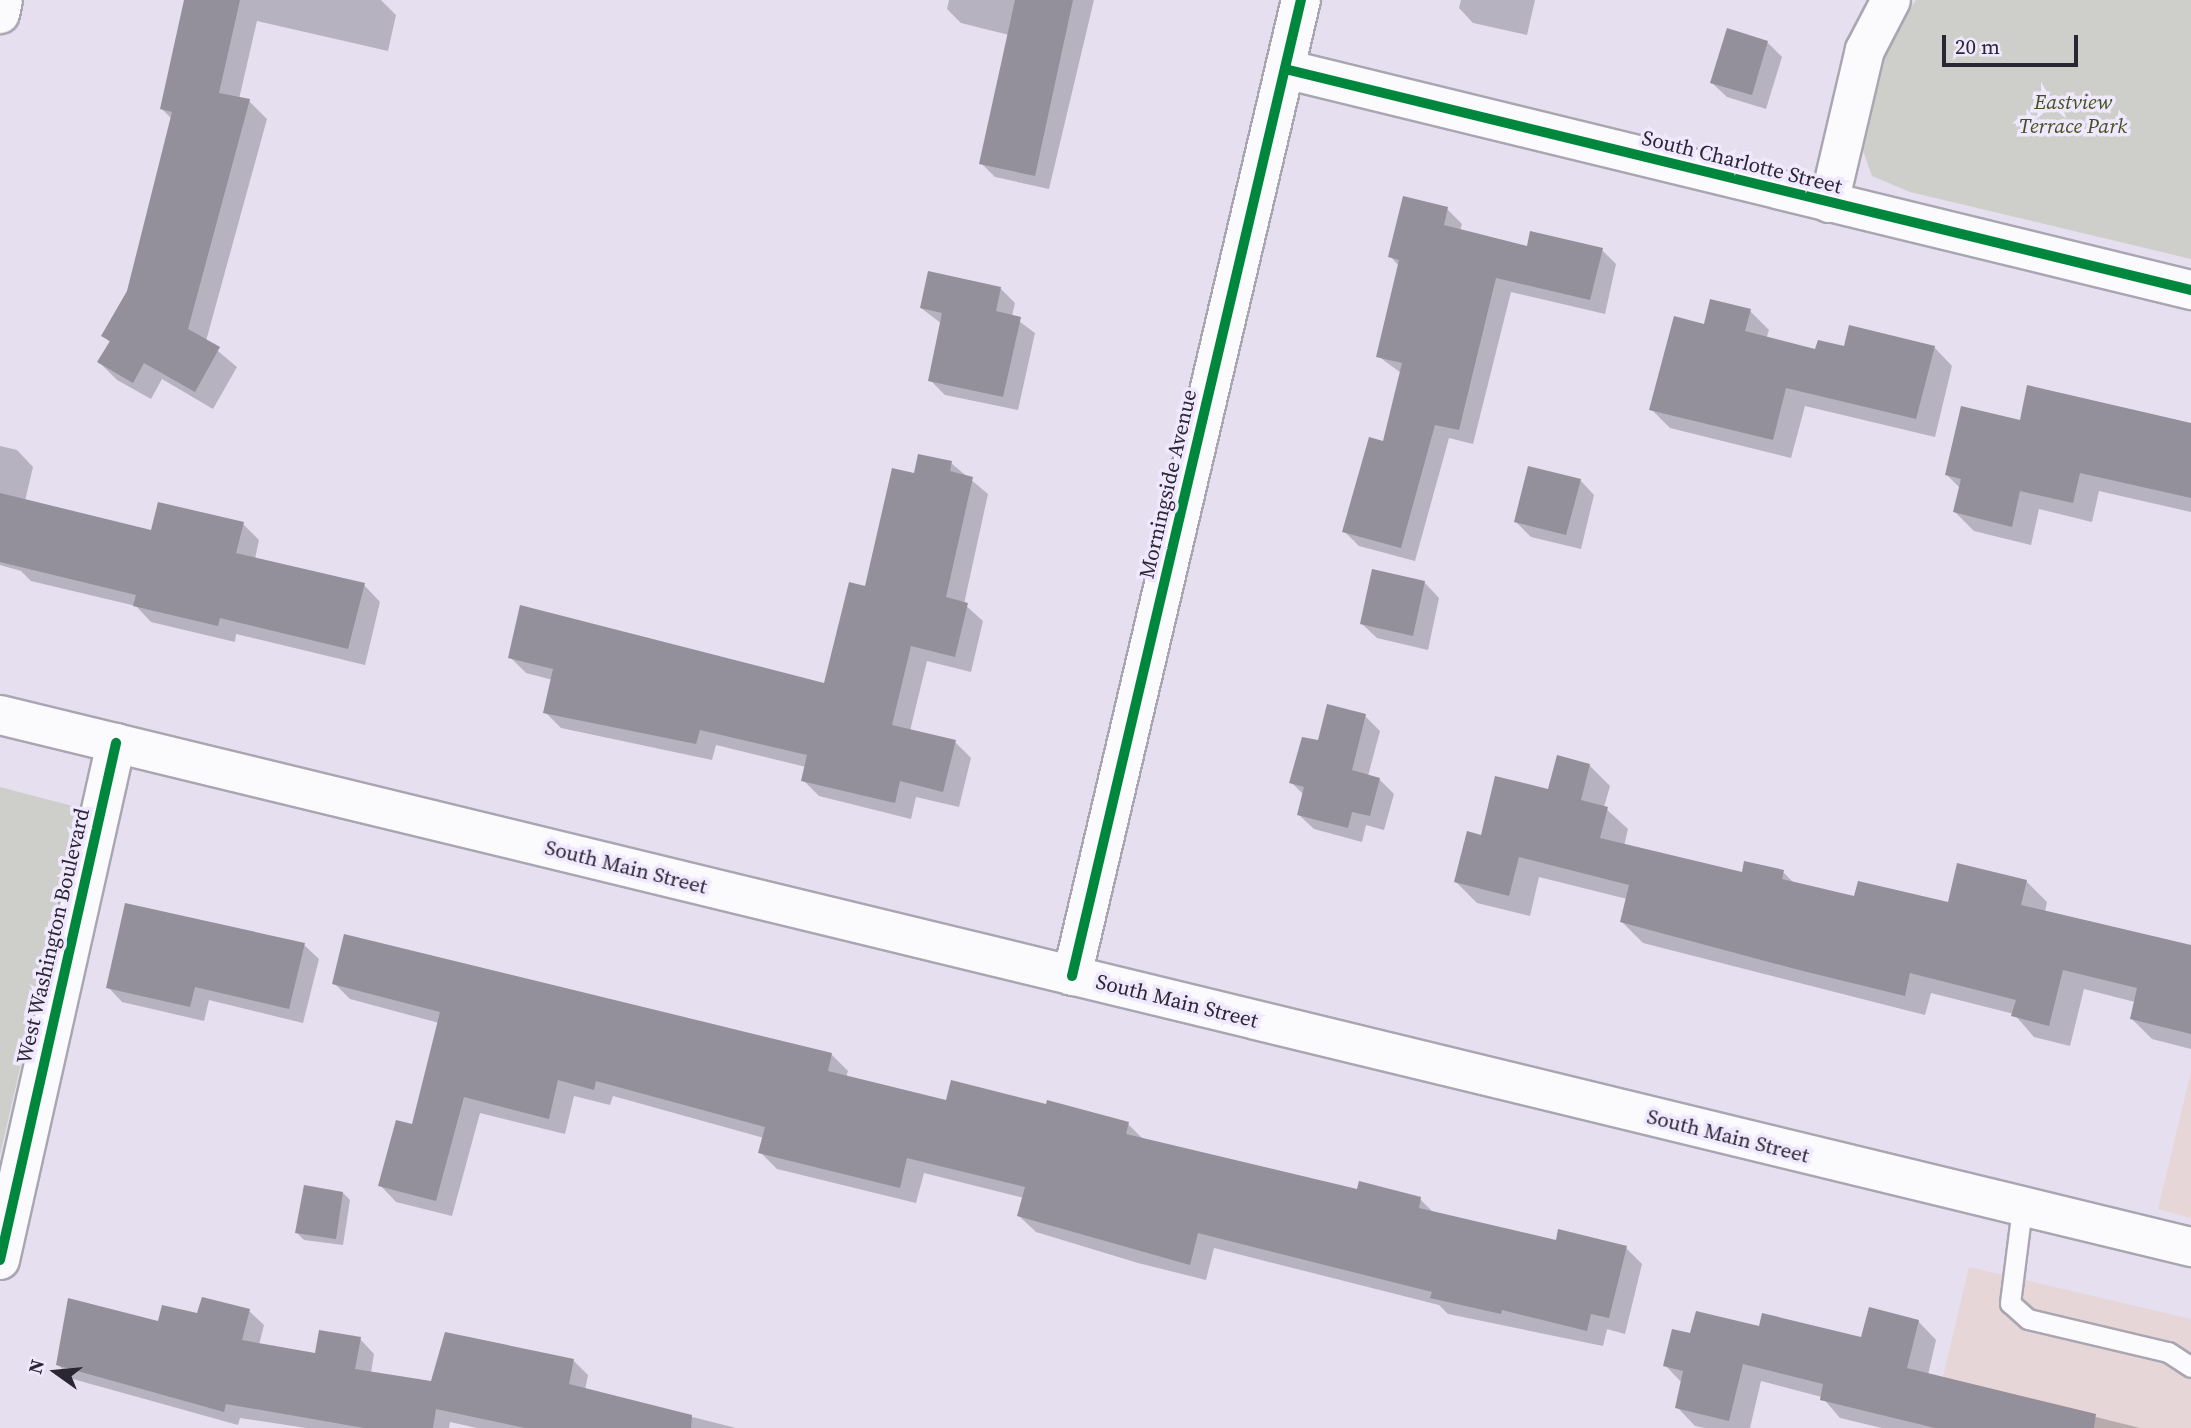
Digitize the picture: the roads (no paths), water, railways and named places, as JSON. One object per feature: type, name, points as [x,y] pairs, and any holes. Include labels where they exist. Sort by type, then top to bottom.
[{"type":"street","points":[[0,14],[3,0]]},
{"type":"street","name":"Morningside Avenue","points":[[1072,976],[1301,0]]},
{"type":"street","points":[[1829,203],[1865,50],[1891,0]]},
{"type":"street","name":"South Charlotte Street","points":[[1285,69],[2191,290]]},
{"type":"street","name":"South Main Street","points":[[0,715],[2191,1247]]},
{"type":"street","name":"West Washington Boulevard","points":[[0,1260],[116,743]]},
{"type":"lane","points":[[2022,1208],[2010,1303],[2028,1319],[2168,1353],[2191,1367]]},
{"type":"park label","name":"Eastview Terrace Park","points":[[2073,114]]}]
